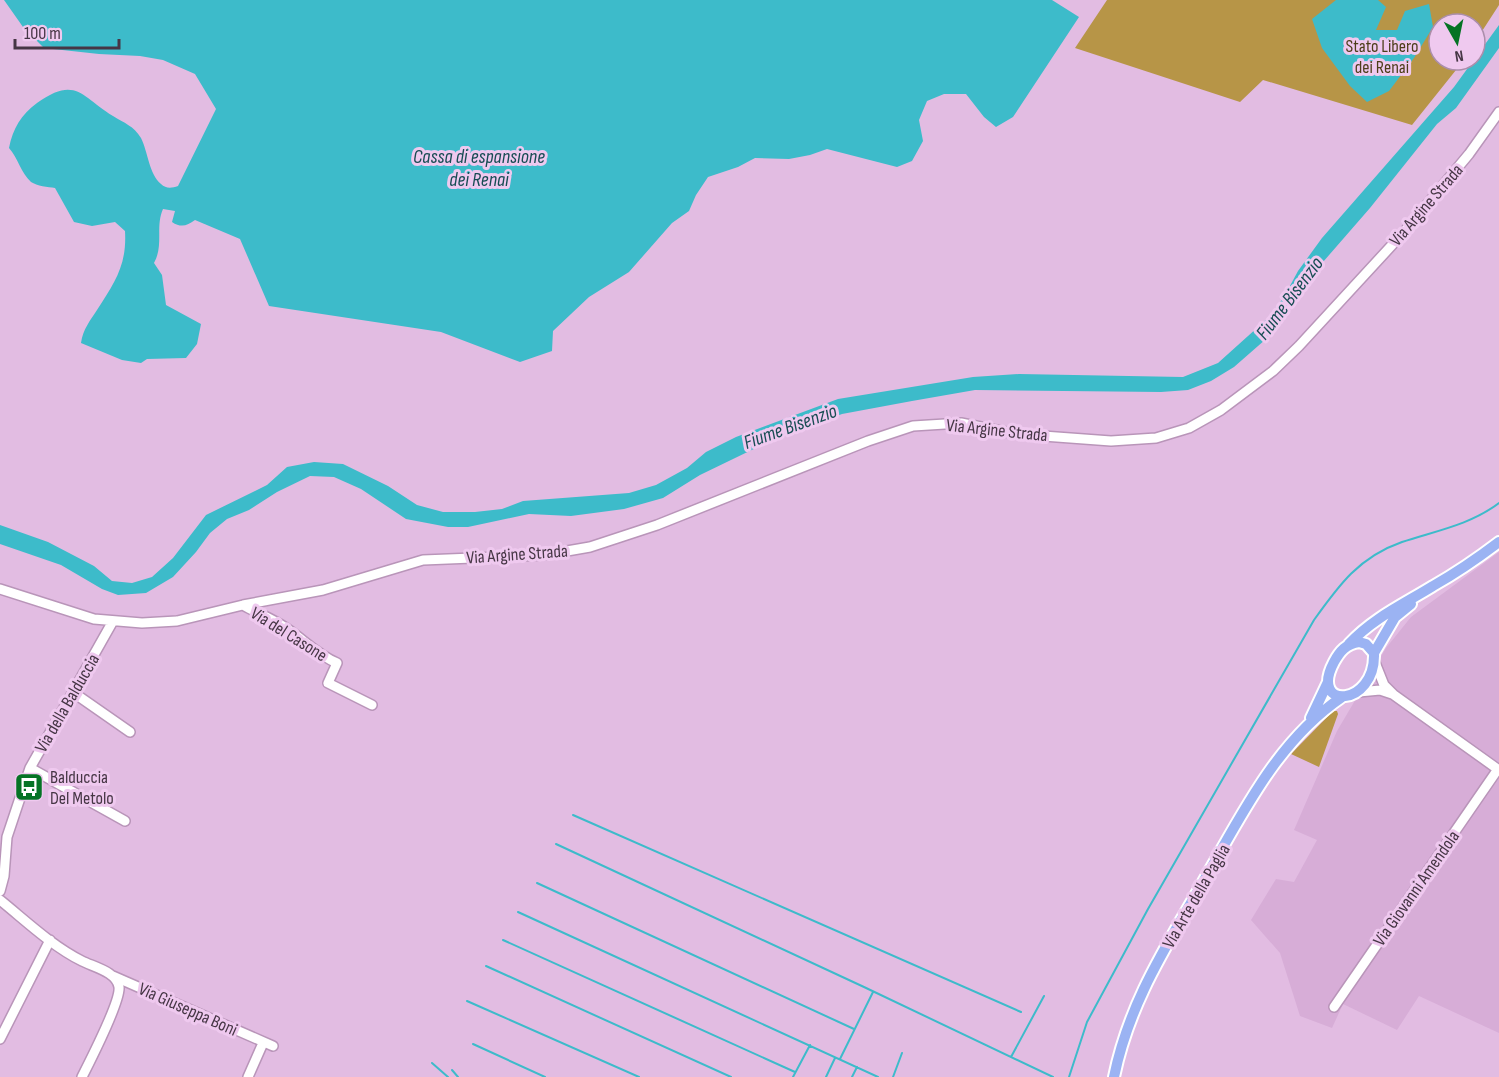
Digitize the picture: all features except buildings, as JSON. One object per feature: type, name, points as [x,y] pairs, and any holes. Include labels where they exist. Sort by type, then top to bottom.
[{"type":"main road","name":"Via Arte della Paglia","points":[[1114,1077],[1127,1026],[1145,985],[1253,795],[1274,763],[1315,712],[1337,657],[1361,631],[1394,608],[1469,564],[1499,542]]},
{"type":"main road","name":"Via Arte della Paglia","points":[[1304,728],[1342,697],[1347,698],[1359,692],[1372,671],[1374,657],[1395,617],[1432,587]]},
{"type":"main road","points":[[1349,644],[1359,642],[1366,644],[1374,657]]},
{"type":"main road","points":[[1328,682],[1330,690],[1342,697]]},
{"type":"street","name":"Via Argine Strada","points":[[0,589],[93,619],[142,623],[177,621],[243,605],[323,590],[423,560],[544,555],[590,547],[657,525],[868,441],[913,426],[961,423],[1016,434],[1111,441],[1156,438],[1189,428],[1221,410],[1252,387],[1299,346],[1404,232],[1469,154],[1499,112]]},
{"type":"street","name":"Via del Casone","points":[[243,605],[284,626],[317,649],[321,656],[337,663],[328,683],[372,705]]},
{"type":"street","name":"Via della Balduccia","points":[[0,891],[4,876],[7,837],[30,768],[113,621]]},
{"type":"street","name":"Via Giovanni Amendola","points":[[1334,1007],[1498,769],[1384,686],[1374,657]]},
{"type":"street","name":"Via Giovanni Amendola","points":[[1359,692],[1380,690],[1394,695]]},
{"type":"street","points":[[74,693],[130,732]]},
{"type":"street","points":[[30,768],[125,820]]},
{"type":"street","name":"Via Giuseppa Boni","points":[[0,900],[74,956],[268,1045],[248,1077]]},
{"type":"street","points":[[0,1039],[50,940]]},
{"type":"street","points":[[82,1077],[118,996],[119,985],[112,975]]},
{"type":"shaded area","points":[[1499,552],[1499,1033],[1419,996],[1397,1030],[1343,1004],[1332,1028],[1300,1016],[1280,953],[1251,920],[1276,879],[1294,882],[1317,840],[1294,830],[1337,731],[1386,648],[1411,617]]},
{"type":"green space","name":"Stato Libero dei Renai","points":[[1107,0],[1499,0],[1499,5],[1487,24],[1487,12],[1427,12],[1427,72],[1454,72],[1412,125],[1263,80],[1240,102],[1075,48]]},
{"type":"green space","points":[[1333,711],[1337,711],[1338,714],[1319,767],[1291,754]]},
{"type":"water","name":"Cassa di espansione dei Renai","points":[[4,0],[1052,0],[1079,17],[1013,117],[996,127],[984,117],[966,94],[944,94],[927,101],[919,120],[923,141],[912,161],[897,167],[827,149],[789,159],[755,158],[738,167],[708,177],[689,211],[672,223],[629,272],[589,297],[553,331],[552,351],[520,362],[441,332],[269,306],[240,239],[195,220],[187,225],[178,225],[172,222],[175,211],[163,209],[157,256],[154,263],[162,275],[166,305],[201,324],[197,344],[186,358],[147,359],[141,363],[122,360],[81,343],[87,325],[119,273],[124,254],[125,231],[115,222],[92,226],[74,222],[55,188],[31,182],[9,148],[11,141],[18,122],[37,103],[61,91],[78,92],[135,130],[141,138],[157,180],[169,188],[178,186],[216,109],[195,74],[163,60],[44,48],[23,27]]},
{"type":"water","points":[[1336,0],[1378,0],[1386,7],[1376,30],[1397,30],[1405,11],[1429,4],[1430,12],[1427,12],[1427,37],[1414,58],[1389,91],[1367,102],[1350,86],[1322,48],[1312,19]]},
{"type":"water","points":[[1499,25],[1499,48],[1487,65],[1487,42]]},
{"type":"water","name":"Fiume Bisenzio","points":[[1465,72],[1482,72],[1456,108],[1437,124],[1370,208],[1323,262],[1273,333],[1234,367],[1211,381],[1188,390],[1161,392],[975,390],[842,414],[764,444],[700,475],[663,498],[624,509],[571,516],[529,514],[468,527],[448,527],[406,519],[361,489],[334,477],[310,476],[277,492],[249,510],[227,519],[210,533],[173,577],[146,593],[118,595],[102,589],[61,565],[0,544],[0,525],[48,542],[94,566],[112,581],[132,583],[152,577],[173,558],[206,515],[267,485],[287,467],[314,462],[343,464],[388,486],[417,505],[443,512],[475,512],[502,509],[523,501],[629,493],[656,485],[687,468],[706,452],[736,437],[838,399],[973,377],[1019,374],[1183,377],[1218,363],[1268,318],[1322,238]]},
{"type":"waterway","points":[[1069,1077],[1087,1022],[1148,909],[1323,607],[1351,574],[1387,548],[1464,522],[1499,503]]},
{"type":"waterway","points":[[573,815],[1021,1012]]},
{"type":"waterway","points":[[556,844],[1053,1077]]},
{"type":"waterway","points":[[537,883],[854,1029]]},
{"type":"waterway","points":[[518,912],[878,1077]]},
{"type":"waterway","points":[[503,940],[795,1072]]},
{"type":"waterway","points":[[486,966],[731,1077]]},
{"type":"waterway","points":[[840,1059],[873,992]]},
{"type":"waterway","points":[[1011,1057],[1044,996]]},
{"type":"waterway","points":[[467,1001],[639,1077]]},
{"type":"waterway","points":[[473,1044],[545,1077]]},
{"type":"waterway","points":[[793,1077],[810,1045]]},
{"type":"waterway","points":[[893,1077],[902,1053]]},
{"type":"waterway","points":[[826,1077],[835,1058]]},
{"type":"waterway","points":[[432,1063],[448,1077]]},
{"type":"waterway","points":[[852,1077],[857,1067]]},
{"type":"waterway","points":[[452,1070],[458,1077]]},
{"type":"place","name":"Balduccia Del Metolo","points":[[29,787]]}]
